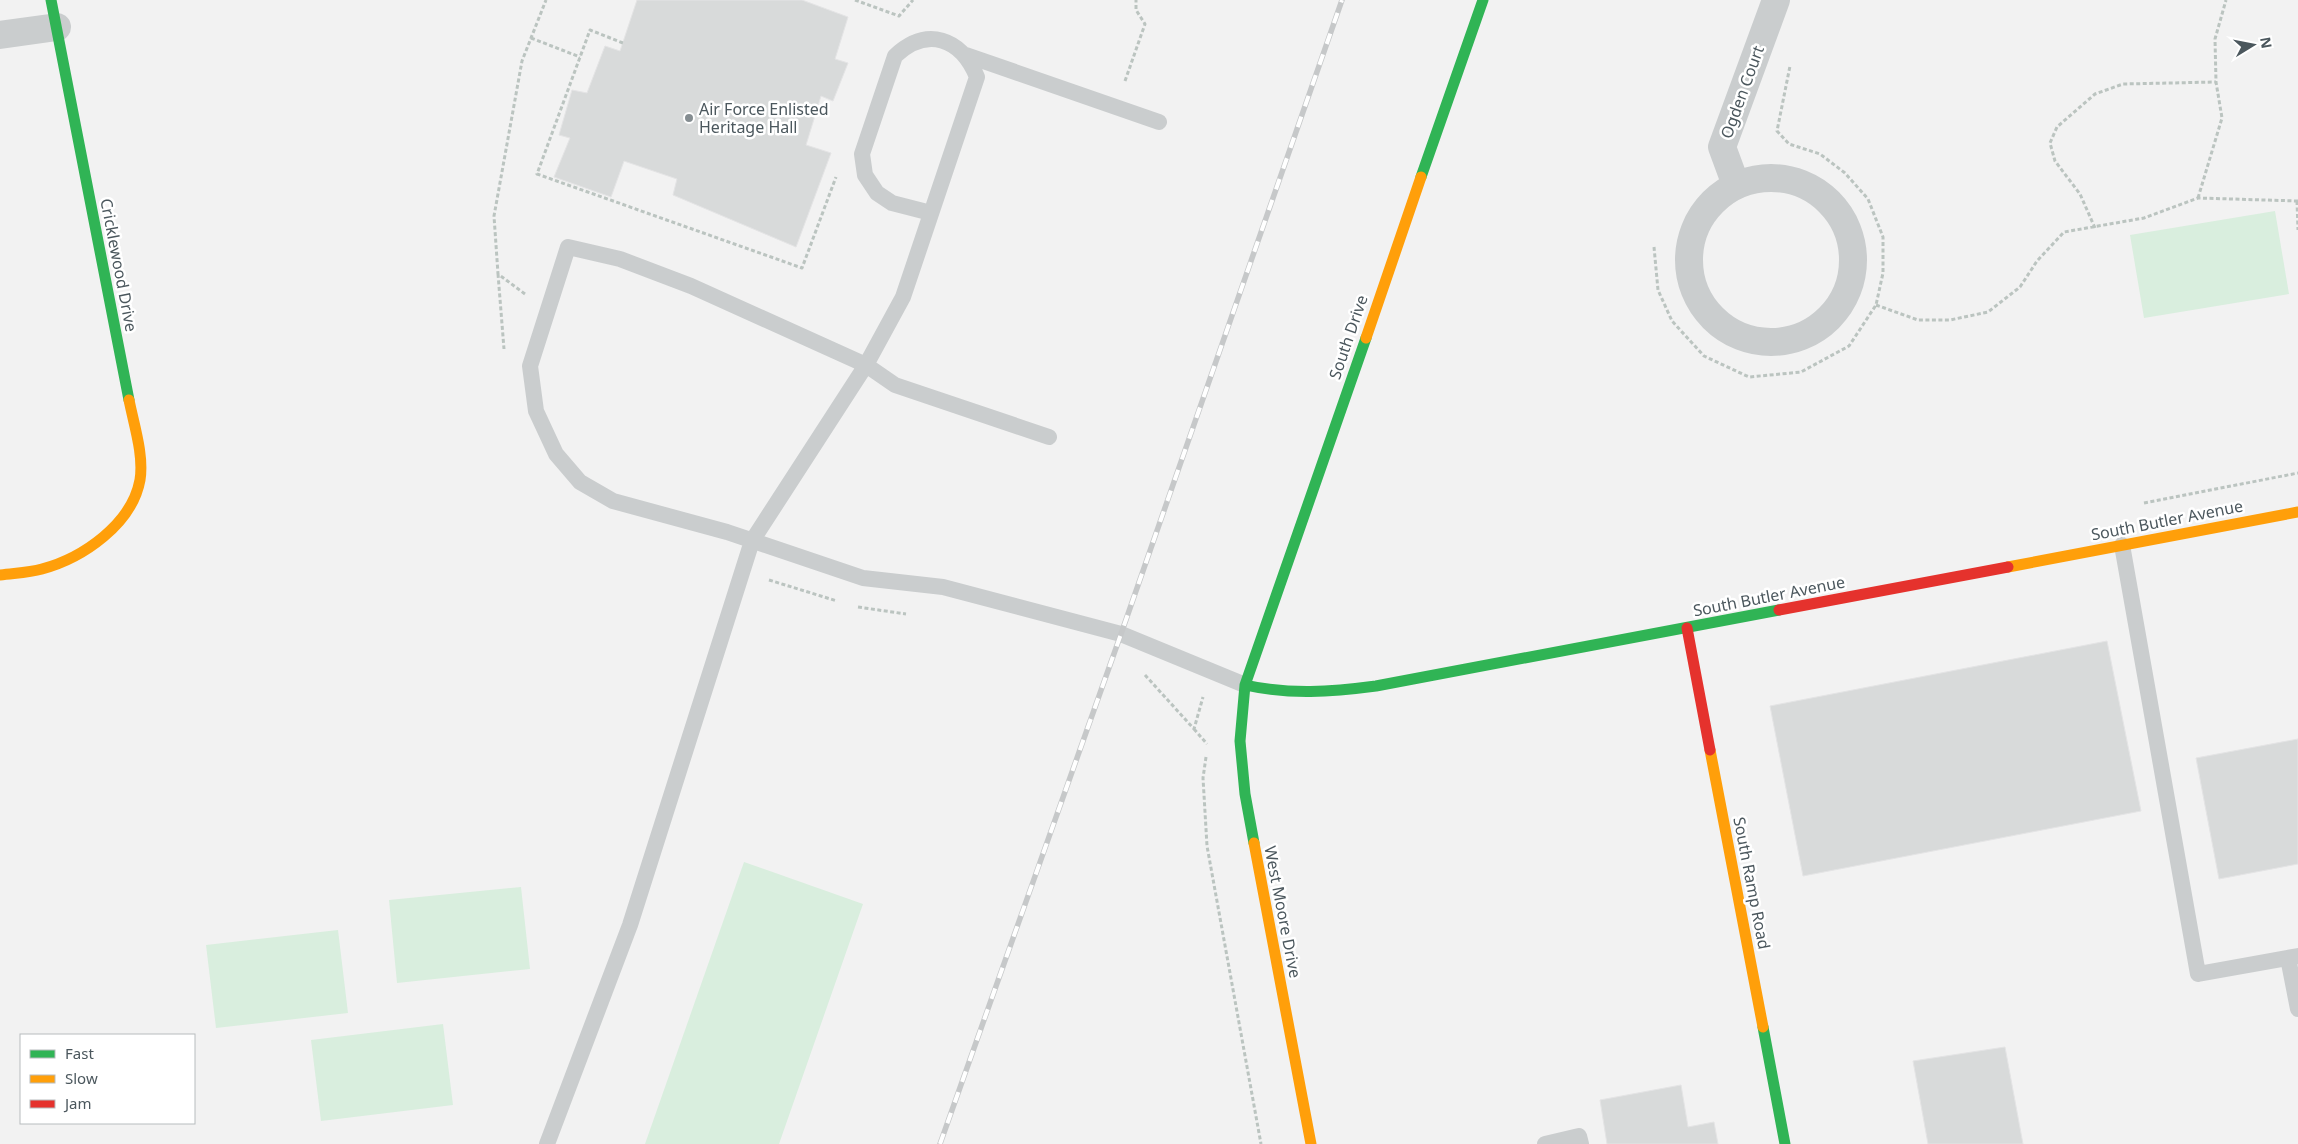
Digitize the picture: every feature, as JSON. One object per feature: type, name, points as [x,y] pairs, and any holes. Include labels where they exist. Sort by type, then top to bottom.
[{"type":"street","name":"Cricklewood Drive","points":[[0,575],[45,569],[82,553],[111,529],[132,501],[140,480],[139,451],[51,0]]},
{"type":"street","name":"South Drive","points":[[1245,685],[1483,0]]},
{"type":"street","name":"Ogden Court","points":[[1736,185],[1722,147],[1776,0]]},
{"type":"street","points":[[0,35],[57,27]]},
{"type":"street","points":[[1767,178],[1799,183],[1826,199],[1845,225],[1853,257],[1848,289],[1832,316],[1806,335],[1775,343],[1743,338],[1715,322],[1696,296],[1688,264],[1693,232],[1710,205],[1736,185],[1767,178]]},
{"type":"street","name":"South Butler Avenue","points":[[1245,685],[1288,694],[1344,691],[2298,512]]},
{"type":"street","name":"South Ramp Road","points":[[1687,628],[1785,1144]]},
{"type":"street","name":"West Moore Drive","points":[[1245,685],[1240,741],[1245,794],[1310,1144]]},
{"type":"lane","points":[[931,213],[892,203],[877,193],[866,175],[862,154],[895,56],[903,48],[919,40],[928,39],[950,43],[966,55],[1159,122]]},
{"type":"lane","points":[[547,1144],[630,925],[752,541],[866,365],[903,297],[976,76],[966,55]]},
{"type":"lane","points":[[1049,437],[896,385],[866,365],[691,286],[620,258],[568,247],[530,366],[536,411],[556,454],[580,482],[612,501],[752,541],[863,578],[943,587],[1122,634],[1245,685]]},
{"type":"lane","points":[[2122,546],[2198,974],[2293,957],[2298,1008]]},
{"type":"lane","points":[[1545,1144],[1579,1136],[1581,1144]]},
{"type":"path","points":[[505,353],[494,216],[522,61],[546,0]]},
{"type":"path","points":[[855,0],[899,16]]},
{"type":"path","points":[[895,24],[899,16],[913,0]]},
{"type":"path","points":[[1116,106],[1145,24],[1136,10],[1136,0]]},
{"type":"path","points":[[2198,198],[2222,118],[2216,82],[2215,39],[2226,0]]},
{"type":"path","points":[[623,43],[590,30],[537,174],[802,268],[836,176]]},
{"type":"path","points":[[531,38],[580,57]]},
{"type":"path","points":[[1654,247],[1658,290],[1672,321],[1704,356],[1749,377],[1801,372],[1849,346],[1876,305],[1883,273],[1883,237],[1868,199],[1845,173],[1820,154],[1789,144],[1777,131],[1790,64]]},
{"type":"path","points":[[2095,228],[2080,194],[2055,161],[2050,143],[2057,128],[2095,94],[2122,84],[2216,82]]},
{"type":"path","points":[[1876,305],[1918,320],[1950,320],[1988,312],[2020,287],[2037,261],[2064,232],[2144,218],[2198,198],[2297,201],[2298,230]]},
{"type":"path","points":[[498,274],[548,311]]},
{"type":"path","points":[[2144,503],[2298,473]]},
{"type":"path","points":[[743,570],[788,587],[844,603]]},
{"type":"path","points":[[853,606],[916,614]]},
{"type":"path","points":[[1142,671],[1208,746]]},
{"type":"path","points":[[1194,730],[1211,671]]},
{"type":"path","points":[[1207,754],[1203,778],[1207,846],[1261,1144]]},
{"type":"green space","points":[[2275,211],[2289,294],[2144,318],[2130,235]]},
{"type":"green space","points":[[744,862],[863,904],[779,1144],[645,1144]]},
{"type":"green space","points":[[521,887],[530,969],[397,983],[389,900]]},
{"type":"green space","points":[[338,930],[348,1013],[216,1028],[206,945]]},
{"type":"green space","points":[[443,1024],[453,1105],[321,1121],[311,1040]]},
{"type":"building","name":"Air Force Enlisted Heritage Hall","points":[[637,0],[802,0],[848,17],[835,59],[848,63],[833,101],[821,96],[806,145],[831,153],[796,247],[673,195],[677,179],[624,161],[611,197],[554,177],[570,138],[559,135],[572,90],[587,93],[605,46],[620,51]]},
{"type":"building","points":[[2107,641],[2141,811],[1803,876],[1770,706]]},
{"type":"building","points":[[2298,739],[2298,864],[2219,879],[2196,758]]},
{"type":"building","points":[[2005,1047],[2023,1144],[1928,1144],[1913,1061]]},
{"type":"building","points":[[1681,1085],[1688,1127],[1714,1122],[1718,1144],[1607,1144],[1600,1100]]},
{"type":"railway","points":[[940,1144],[1121,634],[1342,0]]},
{"type":"traffic: fast","points":[[51,0],[129,400]]},
{"type":"traffic: fast","points":[[1421,177],[1483,0]]},
{"type":"traffic: fast","points":[[1254,843],[1245,794],[1240,741],[1245,685],[1366,338]]},
{"type":"traffic: fast","points":[[1245,685],[1310,692],[1376,686],[1779,610]]},
{"type":"traffic: fast","points":[[1763,1027],[1785,1144]]},
{"type":"traffic: slow","points":[[1366,338],[1421,177]]},
{"type":"traffic: slow","points":[[0,575],[37,570],[73,557],[103,537],[127,511],[135,496],[141,470],[138,440],[129,400]]},
{"type":"traffic: slow","points":[[2008,567],[2298,512]]},
{"type":"traffic: slow","points":[[1710,750],[1763,1027]]},
{"type":"traffic: slow","points":[[1254,843],[1311,1144]]},
{"type":"traffic: jam","points":[[1779,610],[2008,567]]},
{"type":"traffic: jam","points":[[1687,628],[1710,750]]},
{"type":"place","name":"Air Force Enlisted Heritage Hall","points":[[689,118]]}]
